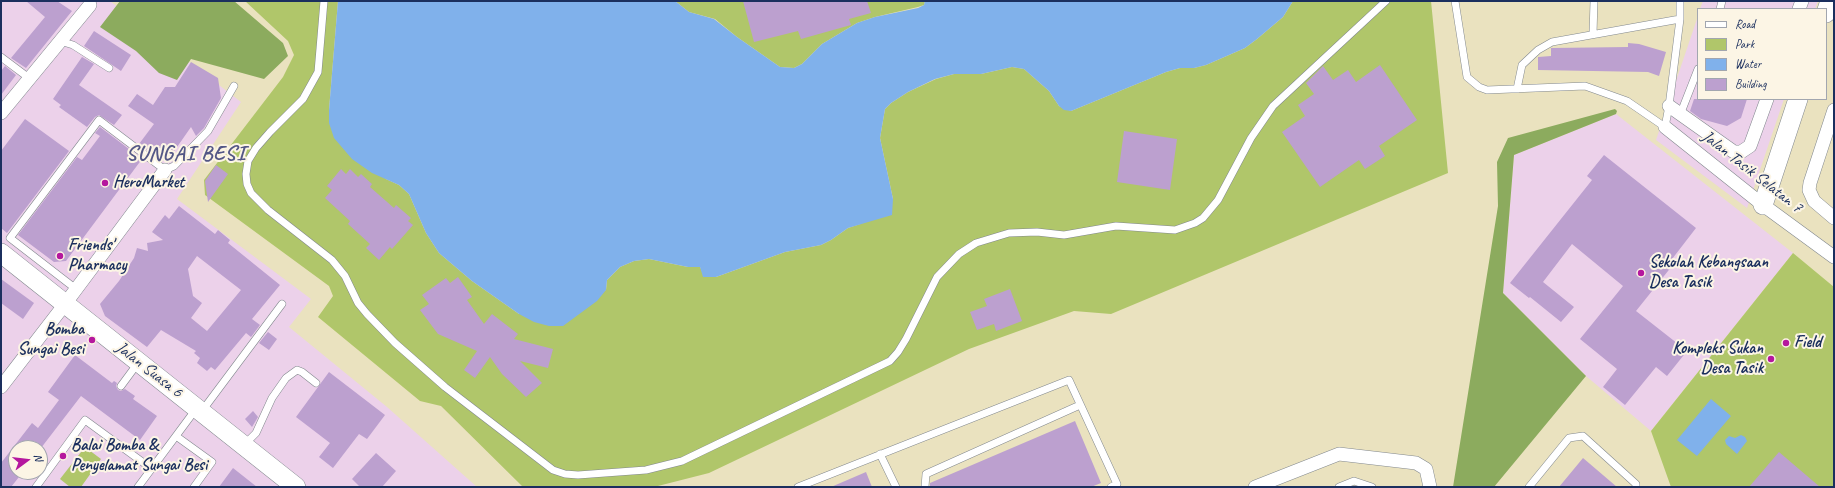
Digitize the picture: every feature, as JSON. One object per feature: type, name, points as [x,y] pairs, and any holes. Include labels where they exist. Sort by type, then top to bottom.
[{"type":"street","points":[[1,113],[90,5]]},
{"type":"street","points":[[1669,106],[1734,152],[1741,152],[1750,146],[1767,100]]},
{"type":"street","points":[[1763,205],[1798,100]]},
{"type":"street","points":[[1834,110],[1809,190],[1814,201],[1834,218]]},
{"type":"street","name":"Jalan Tasik Selatan 7","points":[[1665,127],[1763,205],[1834,257]]},
{"type":"street","points":[[1,386],[65,304],[165,170]]},
{"type":"street","name":"Jalan Suasa 6","points":[[1,253],[199,409],[288,482]]},
{"type":"street","points":[[1263,486],[1340,454],[1416,463],[1426,469],[1430,487]]},
{"type":"lane","points":[[324,1],[318,72],[303,99],[270,132],[256,148],[248,161],[246,174],[247,184],[251,193],[268,210],[332,260],[345,276],[358,303],[367,314],[394,343],[444,388],[553,470],[565,474],[578,475],[646,470],[682,461],[890,361],[906,339],[937,277],[959,254],[976,243],[1009,233],[1037,232],[1064,235],[1116,226],[1175,230],[1195,223],[1203,218],[1218,200],[1251,138],[1272,106],[1386,1]]},
{"type":"lane","points":[[1455,1],[1466,77],[1479,87],[1487,90],[1585,86],[1627,101],[1665,127],[1680,19],[1680,1]]},
{"type":"lane","points":[[1593,34],[1594,1]]},
{"type":"lane","points":[[1517,89],[1522,65],[1538,50],[1552,42],[1680,19]]},
{"type":"lane","points":[[60,41],[75,46],[110,68]]},
{"type":"lane","points":[[1,57],[29,78]]},
{"type":"lane","points":[[1680,115],[1697,72]]},
{"type":"lane","points":[[76,289],[10,238],[99,120],[165,170],[174,166],[208,130],[234,86]]},
{"type":"lane","points":[[138,487],[176,436],[282,304]]},
{"type":"lane","points":[[121,386],[139,362]]},
{"type":"lane","points":[[244,445],[256,432],[272,398],[286,378],[297,370],[316,383]]},
{"type":"lane","points":[[798,487],[1069,380],[1117,484],[1111,487]]},
{"type":"lane","points":[[924,487],[926,474],[1080,405]]},
{"type":"lane","points":[[36,487],[85,420],[152,469]]},
{"type":"lane","points":[[176,436],[212,462],[194,487]]},
{"type":"lane","points":[[1529,487],[1569,438],[1583,436],[1636,484],[1636,487]]},
{"type":"lane","points":[[880,454],[896,487]]},
{"type":"lane","points":[[1339,487],[1354,481],[1372,487]]},
{"type":"shaded area","points":[[1,1],[110,1],[241,102],[177,199],[311,299],[289,327],[387,407],[477,487],[1,487]]},
{"type":"shaded area","points":[[1703,1],[1818,1],[1815,8],[1700,8]]},
{"type":"shaded area","points":[[1697,19],[1697,100],[1784,100],[1747,208],[1656,140]]},
{"type":"shaded area","name":"Sekolah Kebangsaan Desa Tasik","points":[[1616,114],[1793,253],[1651,431],[1586,376],[1503,293],[1514,155]]},
{"type":"green space","points":[[120,1],[234,1],[283,43],[288,56],[264,79],[191,59],[177,80],[159,73],[136,51],[100,27]]},
{"type":"green space","points":[[245,1],[338,1],[329,110],[386,179],[399,185],[409,194],[426,233],[439,253],[472,281],[519,314],[606,290],[607,280],[620,267],[634,261],[649,259],[688,267],[700,267],[702,271],[716,277],[785,252],[821,245],[848,228],[860,224],[893,199],[880,138],[885,109],[891,103],[908,92],[936,79],[954,74],[981,74],[1012,67],[1024,69],[1049,91],[1059,106],[1071,111],[1166,72],[1180,68],[1194,68],[1206,65],[1245,48],[1283,17],[1293,1],[1431,1],[1448,173],[1111,314],[1074,311],[969,349],[709,473],[654,487],[523,487],[441,406],[420,401],[318,317],[333,296],[329,286],[205,195],[204,180],[283,77],[294,55],[288,41]]},
{"type":"green space","points":[[675,1],[925,1],[924,5],[918,7],[875,17],[857,23],[822,44],[802,64],[794,68],[780,67],[737,37],[715,19],[689,12]]},
{"type":"green space","points":[[1615,109],[1617,111],[1616,114],[1514,155],[1503,293],[1586,376],[1494,487],[1453,487],[1498,206],[1497,162],[1508,138]]},
{"type":"green space","name":"Kompleks Sukan Desa Tasik","points":[[1793,253],[1834,287],[1834,487],[1671,487],[1651,431]]},
{"type":"green space","points":[[85,447],[101,459],[81,487],[70,487],[60,479]]},
{"type":"water","points":[[338,1],[675,1],[689,12],[714,19],[780,67],[794,68],[802,64],[822,44],[857,23],[875,17],[918,8],[924,5],[925,1],[1293,1],[1283,17],[1245,48],[1206,65],[1194,68],[1180,68],[1166,72],[1071,111],[1064,110],[1059,106],[1049,91],[1024,69],[1012,67],[981,74],[954,74],[935,79],[908,92],[891,103],[885,109],[880,138],[893,199],[892,215],[848,228],[821,245],[785,252],[716,277],[703,277],[700,267],[688,267],[649,259],[634,261],[620,267],[607,280],[606,290],[597,301],[563,326],[549,326],[534,322],[519,314],[472,281],[439,253],[426,233],[409,194],[399,185],[372,173],[352,159],[334,138],[329,123],[329,110]]},
{"type":"water","points":[[1711,399],[1731,416],[1697,456],[1677,440]]},
{"type":"water","points":[[1741,435],[1745,437],[1747,441],[1737,454],[1726,444],[1725,440],[1729,436],[1735,438]]},
{"type":"building","points":[[26,1],[57,1],[72,11],[26,68],[11,58],[45,17]]},
{"type":"building","points":[[743,1],[867,1],[871,13],[849,19],[851,25],[801,39],[798,31],[754,42]]},
{"type":"building","points":[[94,31],[131,55],[121,71],[84,46]]},
{"type":"building","points":[[1628,43],[1639,44],[1666,52],[1659,76],[1648,72],[1538,70],[1538,57],[1551,56],[1551,48],[1628,47]]},
{"type":"building","points":[[82,57],[94,64],[79,85],[122,115],[114,125],[99,115],[95,117],[87,127],[59,107],[61,105],[53,99]]},
{"type":"building","points":[[191,62],[218,78],[221,98],[204,128],[196,136],[191,127],[168,160],[151,148],[148,151],[139,144],[154,124],[128,106],[137,94],[153,105],[165,87],[175,87]]},
{"type":"building","points":[[1380,65],[1417,120],[1379,146],[1385,156],[1365,169],[1359,160],[1320,187],[1282,132],[1305,116],[1298,105],[1314,94],[1306,83],[1323,66],[1333,80],[1348,70],[1356,82]]},
{"type":"building","points":[[5,66],[16,75],[1,95],[1,71]]},
{"type":"building","points":[[1694,99],[1747,100],[1741,118],[1727,126],[1701,119],[1690,111]]},
{"type":"building","points":[[25,119],[69,151],[7,233],[1,228],[1,151]]},
{"type":"building","points":[[100,127],[142,159],[66,261],[54,262],[18,235],[77,157],[82,160],[100,136],[95,133]]},
{"type":"building","points":[[1124,131],[1177,139],[1170,190],[1117,182]]},
{"type":"building","points":[[1604,155],[1696,228],[1669,263],[1672,266],[1636,311],[1687,351],[1667,376],[1656,367],[1625,405],[1603,387],[1617,369],[1580,339],[1623,286],[1572,244],[1543,282],[1574,307],[1561,322],[1510,283],[1592,180],[1587,176]]},
{"type":"building","points":[[216,165],[228,174],[208,202],[205,181]]},
{"type":"building","points":[[341,169],[346,174],[350,169],[358,177],[361,174],[372,184],[370,187],[394,208],[396,205],[411,218],[408,221],[413,225],[392,249],[390,247],[379,260],[366,248],[370,244],[348,224],[350,221],[325,198],[332,190],[327,186]]},
{"type":"building","points":[[179,206],[215,234],[218,230],[230,240],[228,243],[280,285],[252,319],[260,325],[251,337],[246,333],[215,370],[211,367],[207,371],[197,363],[200,358],[194,353],[196,351],[161,330],[147,347],[105,316],[100,304],[119,281],[134,258],[137,248],[148,251],[147,243],[163,240],[152,232],[165,215],[169,219]],"holes":[[[197,256],[241,290],[207,331],[191,318],[202,303],[193,296],[188,269]]]},
{"type":"building","points":[[458,277],[472,297],[467,300],[484,324],[492,314],[518,334],[514,339],[553,349],[548,368],[520,361],[542,383],[526,397],[502,374],[490,357],[475,378],[464,370],[477,351],[438,334],[420,310],[429,304],[422,295],[446,278],[450,283]]},
{"type":"building","points":[[1,279],[34,303],[23,319],[1,303]]},
{"type":"building","points":[[1010,289],[1022,321],[996,331],[994,324],[977,330],[970,312],[987,306],[984,299]]},
{"type":"building","points":[[268,332],[277,339],[269,350],[259,343]]},
{"type":"building","points":[[75,355],[112,383],[114,381],[117,383],[116,386],[118,390],[121,391],[125,389],[135,396],[133,399],[157,416],[140,440],[81,396],[47,440],[19,440],[32,423],[38,428],[59,400],[48,392]]},
{"type":"building","points":[[329,372],[385,415],[367,439],[359,434],[333,468],[319,457],[330,443],[296,417]]},
{"type":"building","points":[[253,411],[258,417],[252,427],[245,419]]},
{"type":"building","points":[[1075,421],[1101,483],[1091,487],[930,487],[930,483]]},
{"type":"building","points":[[1779,452],[1820,487],[1749,487]]},
{"type":"building","points":[[376,453],[396,471],[382,487],[360,487],[352,479]]},
{"type":"building","points":[[8,454],[8,480],[17,480],[11,487],[1,487],[1,463]]},
{"type":"building","points":[[1583,458],[1617,487],[1559,487]]},
{"type":"building","points":[[233,468],[257,487],[219,487]]},
{"type":"building","points":[[866,472],[872,487],[831,487]]},
{"type":"place","name":"HeroMarket","points":[[105,183]]},
{"type":"place","name":"Friends' Pharmacy","points":[[60,256]]},
{"type":"place","name":"Sekolah Kebangsaan Desa Tasik","points":[[1641,273]]},
{"type":"place","name":"Bomba Sungai Besi","points":[[92,340]]},
{"type":"place","name":"Field","points":[[1786,343]]},
{"type":"place","name":"Kompleks Sukan Desa Tasik","points":[[1771,359]]},
{"type":"place","name":"Balai Bomba & Penyelamat Sungai Besi","points":[[63,456]]},
{"type":"district","name":"SUNGAI BESI","points":[[186,154]]}]
